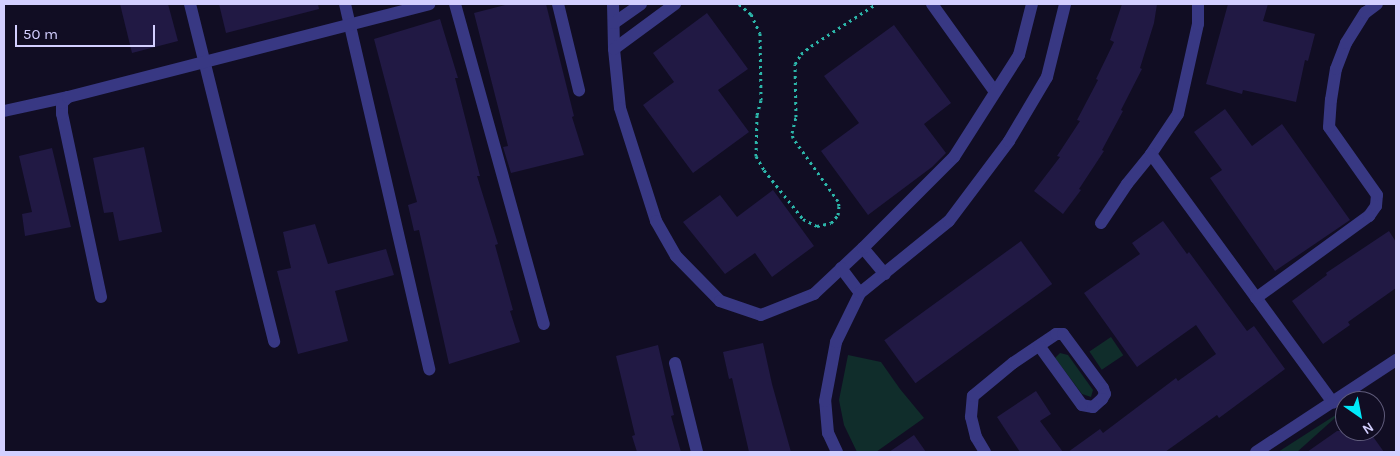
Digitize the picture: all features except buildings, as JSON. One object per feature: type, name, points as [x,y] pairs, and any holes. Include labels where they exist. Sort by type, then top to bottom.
[{"type":"street","points":[[190,4],[274,342]]},
{"type":"street","points":[[345,4],[429,368]]},
{"type":"street","points":[[4,111],[68,97],[429,4]]},
{"type":"street","points":[[455,4],[544,324]]},
{"type":"street","points":[[558,4],[579,90]]},
{"type":"street","points":[[613,4],[614,50],[620,108],[656,221],[676,256],[720,301],[761,315],[814,294],[954,157],[1019,55],[1032,4]]},
{"type":"street","points":[[614,23],[641,4]]},
{"type":"street","points":[[614,50],[675,4]]},
{"type":"street","points":[[932,4],[994,92]]},
{"type":"street","points":[[837,452],[828,433],[825,401],[836,342],[860,292],[885,274],[949,221],[1009,141],[1047,76],[1065,4]]},
{"type":"street","points":[[1101,222],[1126,184],[1152,154],[1178,114],[1198,24],[1198,4]]},
{"type":"street","points":[[1256,298],[1368,216],[1376,206],[1377,195],[1329,127],[1336,69],[1346,42],[1365,13],[1377,4]]},
{"type":"street","points":[[68,97],[62,103],[62,114],[101,297]]},
{"type":"street","points":[[1152,154],[1333,403]]},
{"type":"street","points":[[862,248],[885,274]]},
{"type":"street","points":[[841,268],[860,292]]},
{"type":"street","points":[[985,452],[976,437],[971,417],[973,396],[1013,363],[1040,347],[1056,334],[1063,334],[1103,388],[1105,394],[1102,400],[1093,407],[1082,405],[1040,347]]},
{"type":"street","points":[[1256,452],[1396,360]]},
{"type":"street","points":[[676,363],[697,452]]},
{"type":"path","points":[[739,4],[750,14],[760,33],[761,100],[758,115],[756,156],[764,170],[803,219],[817,226],[831,223],[838,215],[839,206],[838,201],[793,138],[792,127],[796,117],[795,64],[800,54],[810,46],[876,4]]},
{"type":"green space","points":[[1111,337],[1123,355],[1102,370],[1089,352]]},
{"type":"green space","points":[[1060,353],[1068,355],[1093,390],[1091,397],[1082,394],[1055,358]]},
{"type":"green space","points":[[848,355],[881,362],[924,418],[876,452],[857,452],[844,425],[839,400]]},
{"type":"green space","points":[[1335,415],[1335,418],[1297,452],[1278,452]]}]
